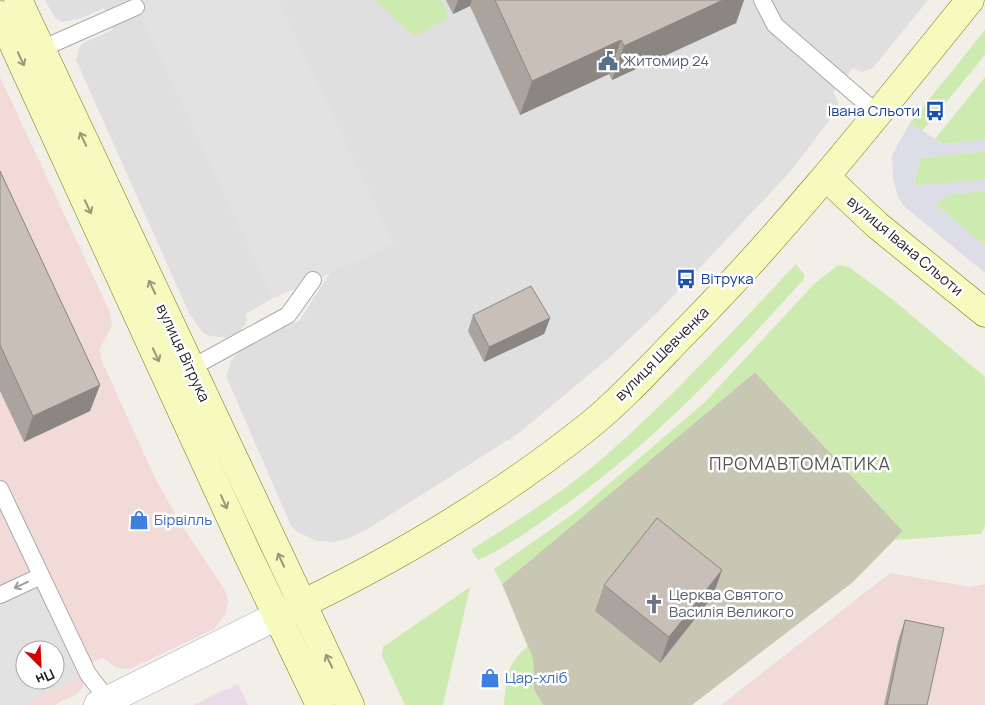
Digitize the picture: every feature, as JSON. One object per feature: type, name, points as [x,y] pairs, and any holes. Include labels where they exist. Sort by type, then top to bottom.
[{"type":"main road","name":"вулиця Вітрука","points":[[18,0],[350,705]]},
{"type":"main road","name":"вулиця Шевченка","points":[[277,616],[398,556],[487,500],[591,424],[714,304],[826,177],[970,0]]},
{"type":"main road","name":"вулиця Вітрука","points":[[0,15],[277,616],[320,705]]},
{"type":"main road","name":"вулиця Івана Сльоти","points":[[826,177],[877,225],[985,314]]},
{"type":"street","points":[[103,703],[277,616]]},
{"type":"lane","points":[[762,0],[775,25],[877,113]]},
{"type":"lane","points":[[41,49],[136,7]]},
{"type":"lane","points":[[190,368],[288,315],[313,280]]},
{"type":"lane","points":[[0,489],[103,703]]},
{"type":"lane","points":[[0,595],[41,576]]},
{"type":"shaded area","points":[[45,0],[928,0],[873,68],[862,72],[853,68],[833,92],[838,102],[838,109],[790,172],[658,312],[610,357],[519,433],[366,530],[347,539],[333,542],[317,541],[298,532],[291,526],[226,376],[231,361],[244,346],[299,321],[330,273],[273,298],[246,314],[247,320],[244,326],[239,333],[229,338],[210,336],[202,332],[189,313],[76,60],[80,46],[113,30],[104,8],[79,19],[62,22],[55,18]]},
{"type":"shaded area","points":[[133,0],[278,0],[394,244],[273,298]]},
{"type":"shaded area","points":[[0,77],[110,312],[112,326],[100,348],[101,359],[155,478],[179,521],[225,590],[228,601],[226,613],[214,629],[130,669],[117,668],[103,658],[84,665],[83,687],[77,694],[54,705],[0,705]]},
{"type":"shaded area","points":[[910,123],[943,144],[985,140],[985,151],[920,158],[914,185],[985,180],[985,191],[952,194],[935,204],[985,246],[985,273],[904,206],[898,197],[893,179],[892,155]]},
{"type":"shaded area","points":[[755,372],[903,531],[853,582],[692,705],[543,705],[534,690],[533,659],[502,584]]},
{"type":"shaded area","points":[[890,573],[970,587],[985,584],[985,705],[721,705]]},
{"type":"shaded area","points":[[41,576],[88,674],[65,685],[65,640],[15,640],[15,690],[53,690],[21,705],[0,705],[0,595]]},
{"type":"shaded area","points":[[238,684],[248,705],[193,705]]},
{"type":"green space","points":[[375,0],[441,0],[449,18],[414,36]]},
{"type":"green space","points":[[985,30],[985,55],[922,131],[910,123]]},
{"type":"green space","points":[[985,77],[985,140],[943,144],[935,139]]},
{"type":"green space","points":[[985,151],[985,180],[914,186],[920,158]]},
{"type":"green space","points":[[985,191],[985,246],[935,204],[952,194]]},
{"type":"green space","points":[[796,264],[804,274],[804,279],[688,402],[626,458],[593,484],[529,530],[478,560],[471,550],[529,513],[585,473],[613,449],[694,372]]},
{"type":"green space","points":[[838,265],[849,267],[892,299],[985,377],[985,526],[981,534],[894,540],[903,531],[755,372],[502,584],[494,569],[576,512],[704,403],[814,284]]},
{"type":"green space","points":[[470,587],[443,705],[405,705],[382,656],[383,647]]},
{"type":"green space","points":[[528,646],[533,659],[534,690],[543,705],[504,705],[508,672],[520,653]]},
{"type":"building","points":[[495,0],[723,0],[624,46],[621,40],[532,81]]},
{"type":"building","points":[[0,171],[100,385],[33,416],[0,345]]},
{"type":"building","points":[[531,286],[550,318],[489,347],[473,315]]},
{"type":"building","name":"Церква Святого Василія Великого","points":[[657,518],[722,570],[669,637],[604,585]]},
{"type":"building","points":[[905,620],[944,628],[927,705],[887,705]]},
{"type":"place","name":"Житомир 24","points":[[608,61]]},
{"type":"place","name":"Івана Сльоти","points":[[935,111]]},
{"type":"place","name":"Вітрука","points":[[686,279]]},
{"type":"place","name":"Бірвілль","points":[[139,520]]},
{"type":"place","name":"Церква Святого Василія Великого","points":[[654,604]]},
{"type":"place","name":"Цар-хліб","points":[[490,678]]},
{"type":"district","name":"ПРОМАВТОМАТИКА","points":[[800,464]]}]
